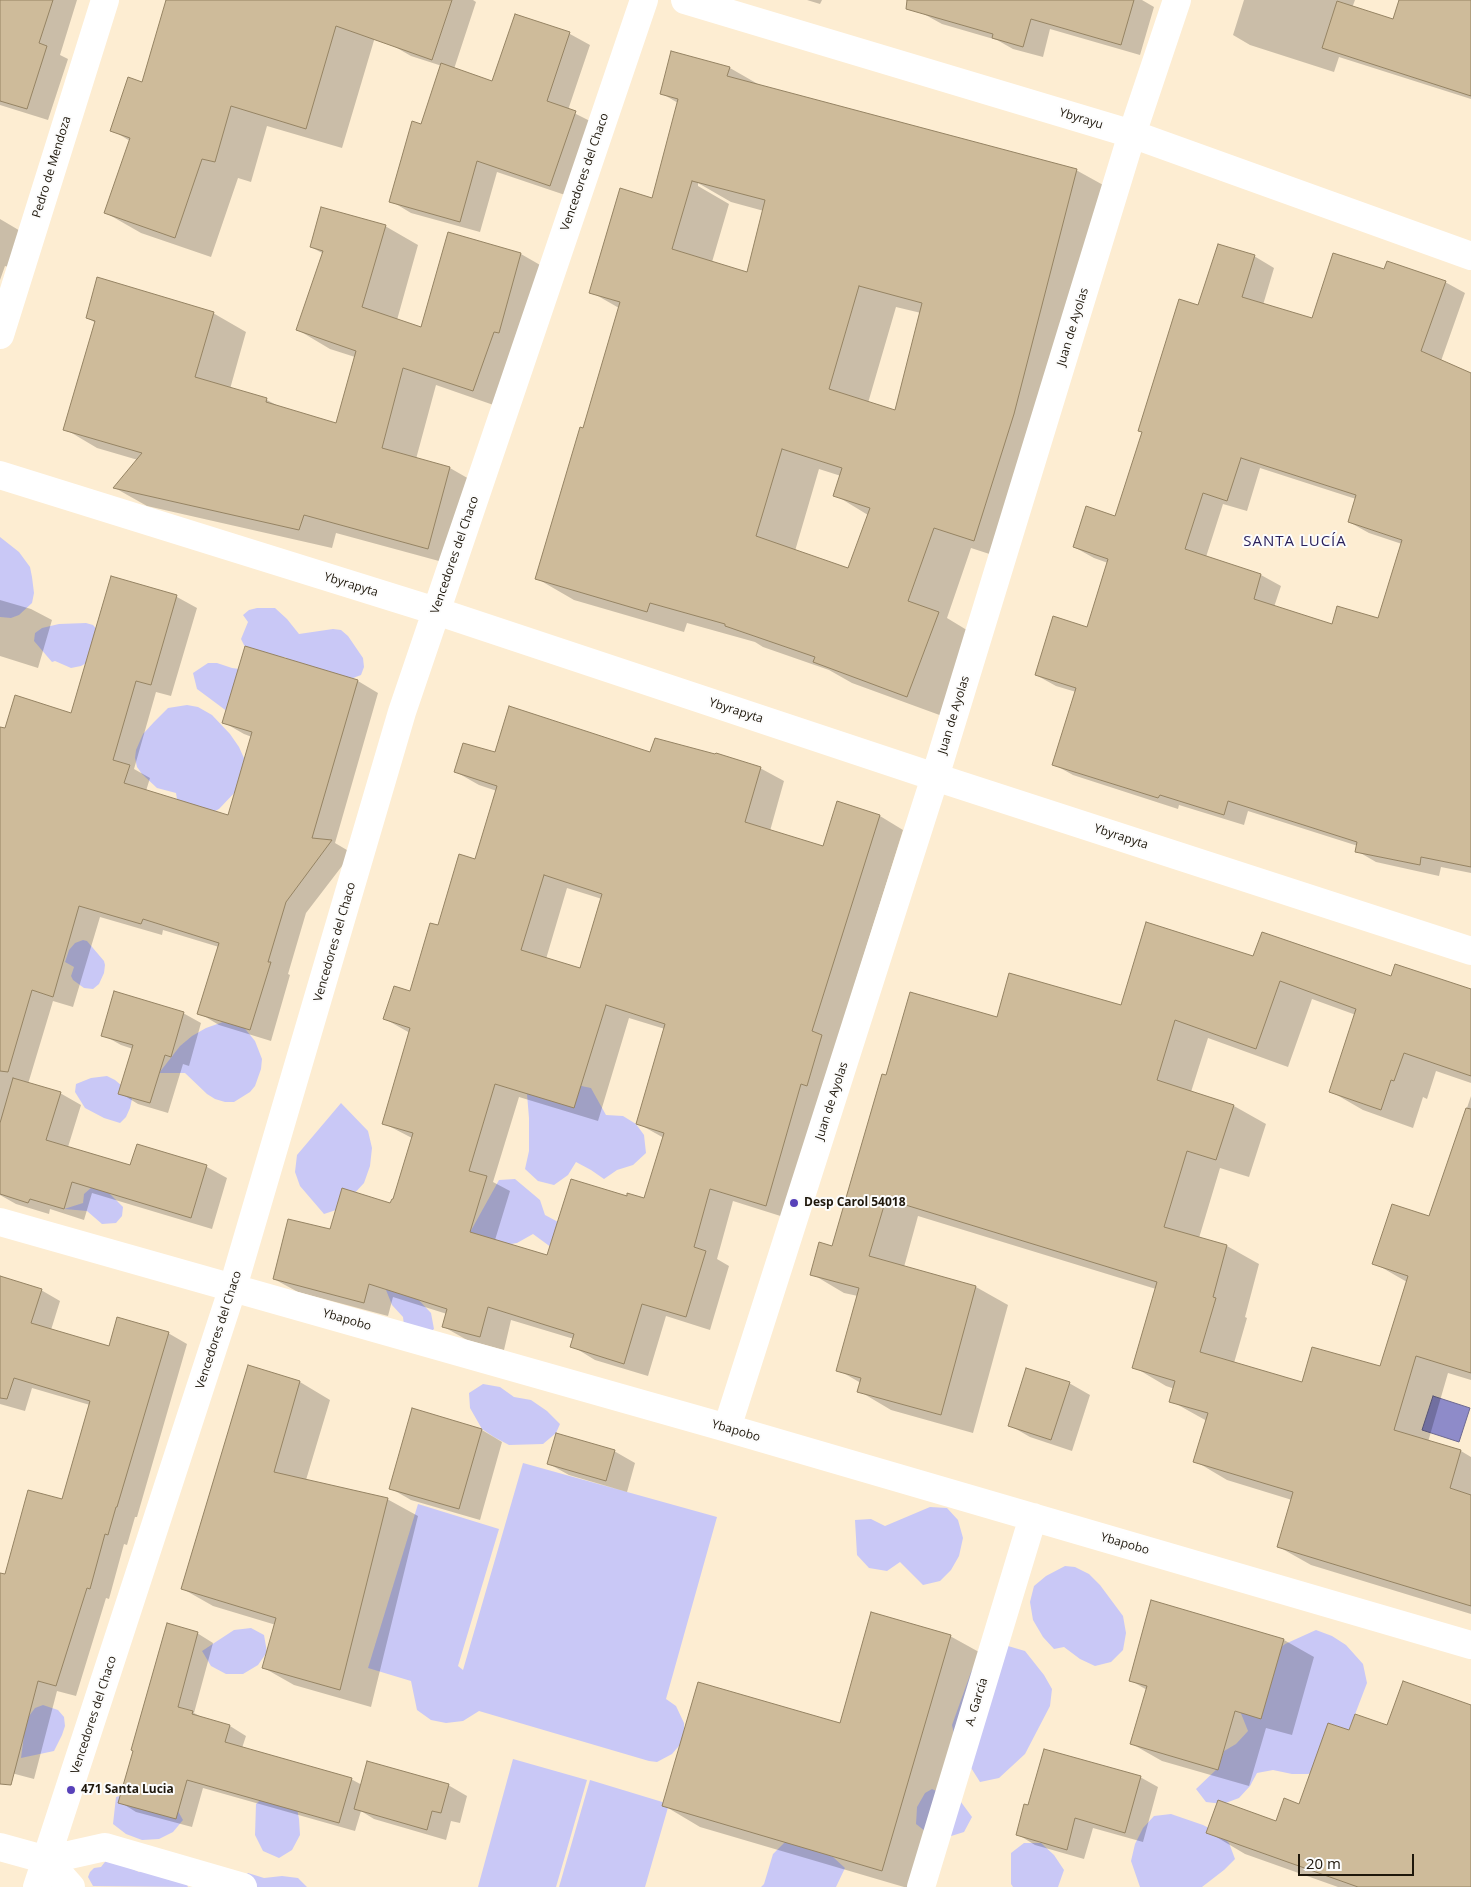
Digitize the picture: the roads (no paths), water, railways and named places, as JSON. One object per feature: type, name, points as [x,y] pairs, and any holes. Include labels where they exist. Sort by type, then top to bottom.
[{"type":"street","name":"Pedro de Mendoza","points":[[0,335],[105,0]]},
{"type":"street","name":"Vencedores del Chaco","points":[[37,1887],[233,1287],[402,712],[644,0]]},
{"type":"street","name":"Ybyrayu","points":[[685,0],[1132,134],[1471,256]]},
{"type":"street","name":"Juan de Ayolas","points":[[726,1428],[935,777],[1132,134],[1177,0]]},
{"type":"street","name":"Ybyrapyta","points":[[0,475],[436,612],[1471,951]]},
{"type":"street","name":"Ybapobo","points":[[0,1222],[726,1428],[1471,1645]]},
{"type":"street","name":"A. García","points":[[921,1887],[1033,1517]]},
{"type":"street","points":[[0,1847],[47,1860],[104,1847],[243,1887]]},
{"type":"street","points":[[47,1860],[71,1887]]},
{"type":"place","name":"Desp Carol 54018","points":[[794,1203]]},
{"type":"place","name":"471 Santa Lucia","points":[[71,1790]]},
{"type":"district","name":"SANTA LUCÍA","points":[[1295,542]]}]
